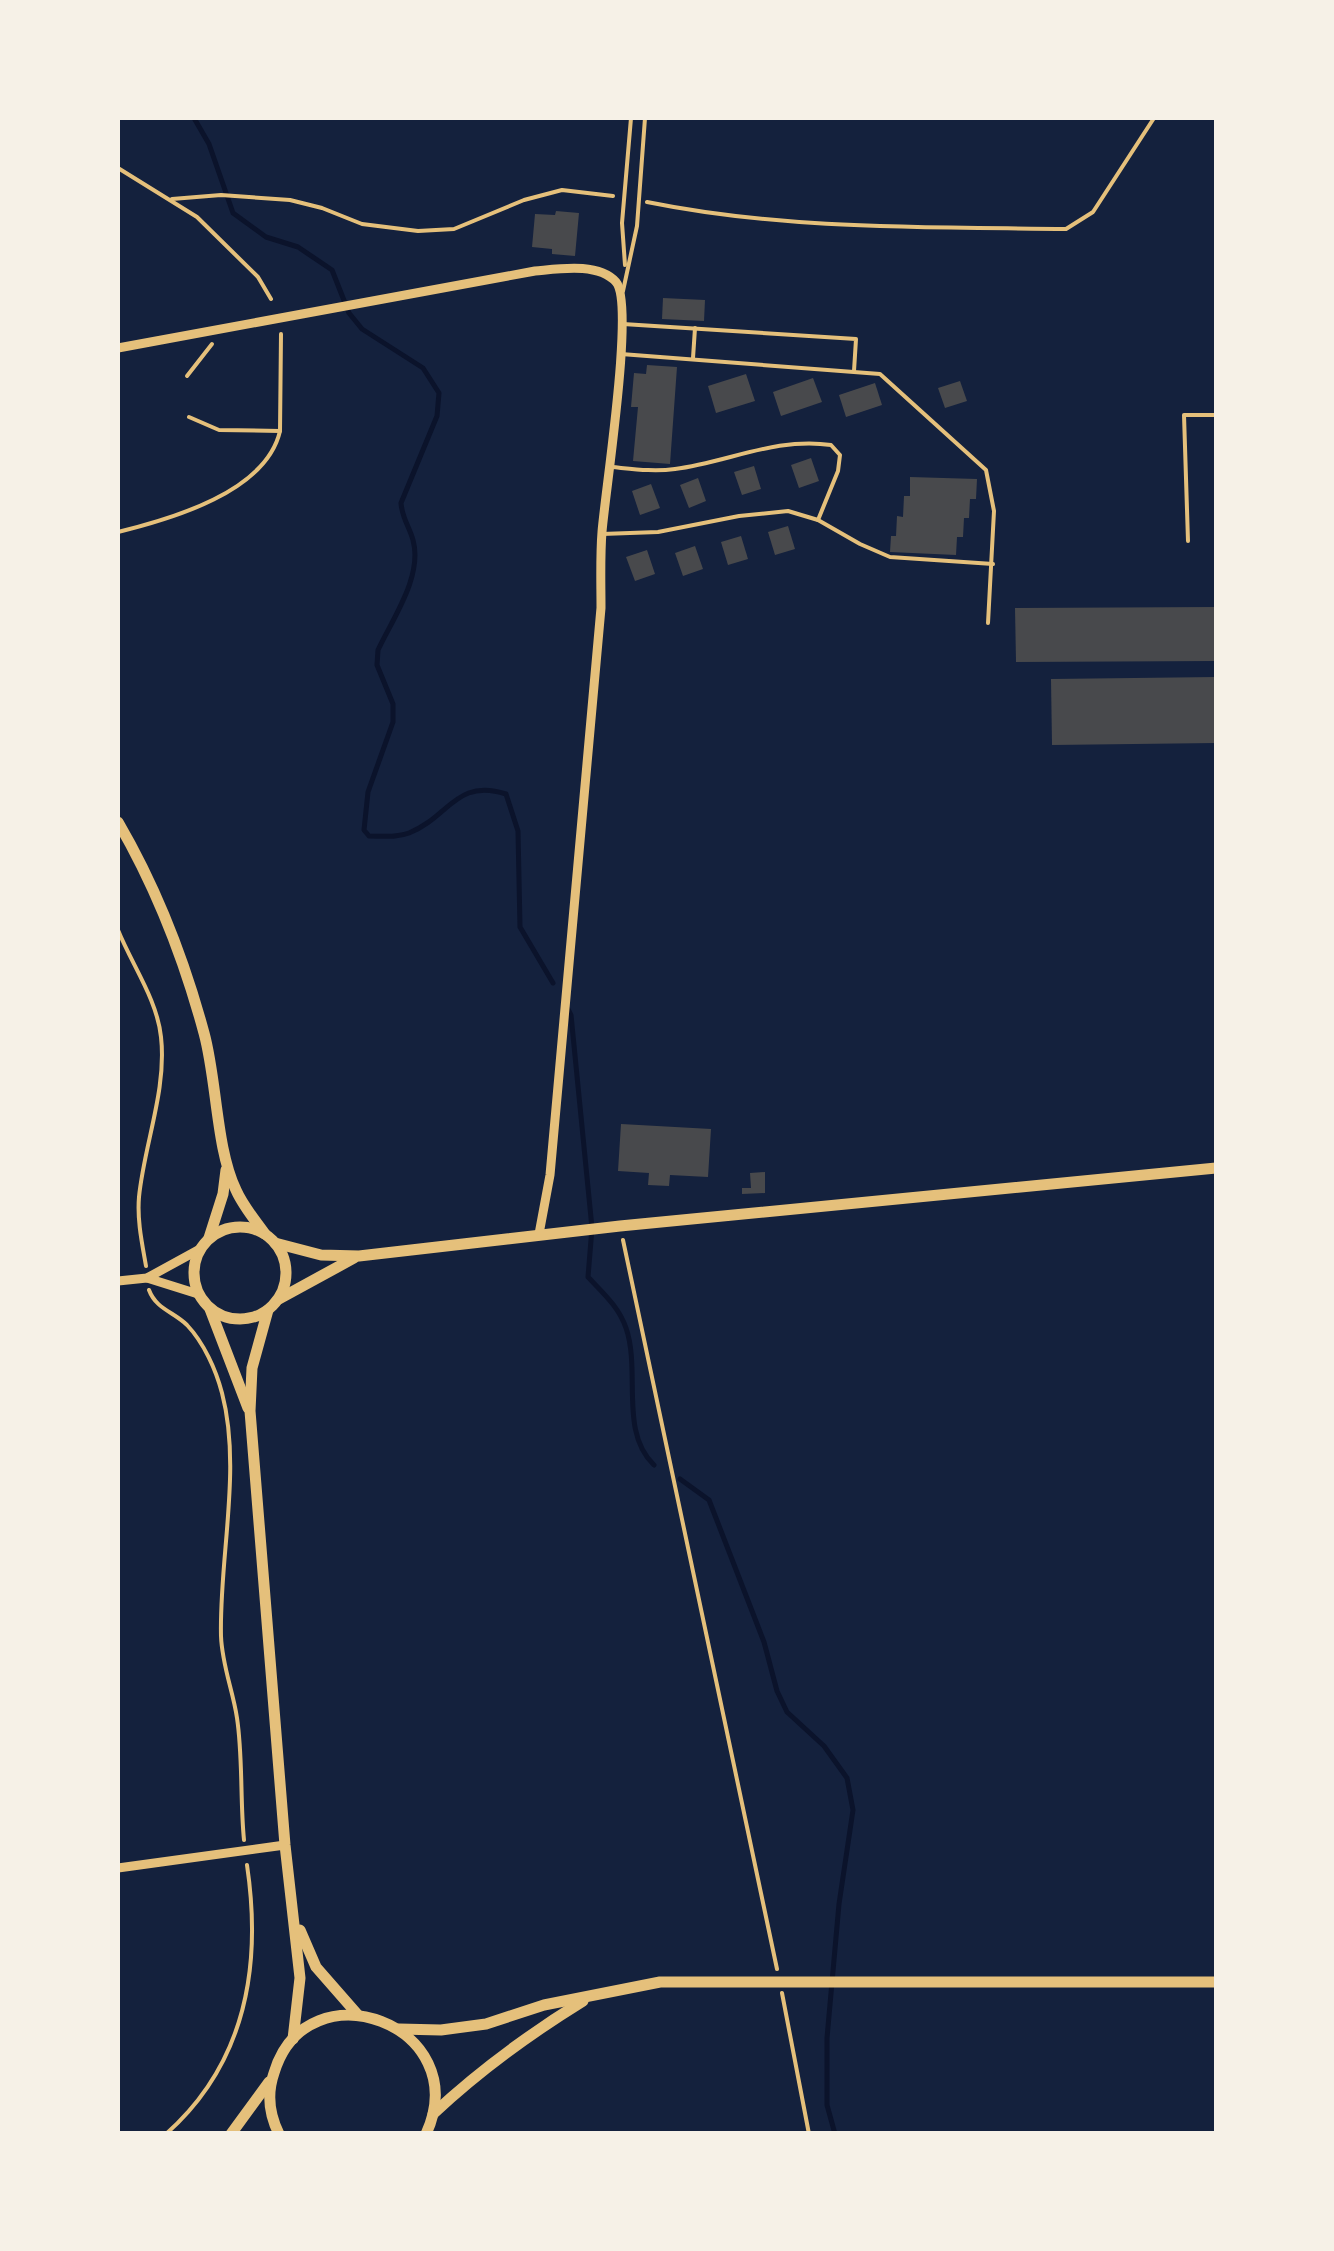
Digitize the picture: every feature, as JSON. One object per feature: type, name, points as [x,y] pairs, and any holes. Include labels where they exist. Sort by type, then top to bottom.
[{"type":"street","points":[[118,348],[559,268],[606,274],[615,280],[622,298],[621,354],[602,534],[600,608],[552,1156],[539,1234]]},
{"type":"street","points":[[118,822],[179,949],[205,1038],[227,1167],[246,1208],[282,1252],[286,1276],[279,1298]]},
{"type":"street","points":[[209,1238],[224,1194],[227,1167]]},
{"type":"street","points":[[118,1281],[147,1278],[200,1249],[222,1230],[237,1227],[321,1255],[358,1256],[614,1226],[1216,1168]]},
{"type":"street","points":[[200,1249],[193,1278],[198,1294],[220,1316],[245,1320],[358,1256]]},
{"type":"street","points":[[147,1278],[198,1294]]},
{"type":"street","points":[[210,1309],[250,1411]]},
{"type":"street","points":[[268,1310],[252,1368],[250,1411],[285,1845],[300,1978],[294,2039]]},
{"type":"street","points":[[118,1868],[285,1845]]},
{"type":"street","points":[[295,1916],[316,1967],[358,2014]]},
{"type":"street","points":[[399,2029],[441,2030],[486,2024],[544,2005],[660,1982],[1216,1982]]},
{"type":"street","points":[[433,2114],[520,2040],[587,1998]]},
{"type":"street","points":[[231,2134],[272,2078],[284,2050],[294,2039],[316,2022],[358,2014],[399,2029],[422,2052],[434,2082],[433,2114],[426,2134]]},
{"type":"street","points":[[272,2078],[271,2110],[279,2134]]},
{"type":"lane","points":[[626,270],[622,223],[631,118]]},
{"type":"lane","points":[[622,298],[636,226],[646,118]]},
{"type":"lane","points":[[622,324],[856,339],[854,370]]},
{"type":"lane","points":[[693,360],[696,328]]},
{"type":"lane","points":[[621,354],[880,374],[986,470],[994,512],[988,622]]},
{"type":"lane","points":[[1188,541],[1184,415],[1216,415]]},
{"type":"lane","points":[[608,466],[674,470],[778,445],[831,445],[840,456],[838,472],[818,520]]},
{"type":"lane","points":[[602,534],[658,532],[781,510],[818,520],[890,557],[993,564]]},
{"type":"path","points":[[717,216],[803,224],[1066,229],[1092,212],[1154,118]]},
{"type":"path","points":[[118,168],[172,199],[228,245],[258,277],[271,300]]},
{"type":"path","points":[[172,199],[221,195],[290,200],[362,224],[418,231],[454,229],[524,200]]},
{"type":"path","points":[[187,376],[222,330]]},
{"type":"path","points":[[118,532],[181,513],[223,494],[266,462],[280,431],[282,334]]},
{"type":"path","points":[[190,416],[219,430],[280,431]]},
{"type":"path","points":[[118,930],[156,1012],[162,1040],[158,1092],[139,1195],[147,1278],[155,1302],[195,1334],[211,1362],[222,1394],[230,1472],[221,1639],[237,1718],[244,1850],[254,1932],[250,1985],[227,2056],[202,2098],[166,2134]]},
{"type":"path","points":[[614,1226],[780,1980],[810,2134]]},
{"type":"building","points":[[556,211],[579,213],[575,256],[532,247],[535,214],[555,215]]},
{"type":"building","points":[[663,298],[705,300],[704,321],[662,319]]},
{"type":"building","points":[[647,365],[677,367],[670,464],[633,461],[638,407],[631,407],[634,373],[646,374]]},
{"type":"building","points":[[746,374],[755,401],[716,413],[708,386]]},
{"type":"building","points":[[813,378],[822,402],[781,416],[773,392]]},
{"type":"building","points":[[960,381],[967,401],[945,408],[938,388]]},
{"type":"building","points":[[875,383],[882,405],[846,417],[839,395]]},
{"type":"building","points":[[811,458],[819,481],[799,488],[791,465]]},
{"type":"building","points":[[754,466],[761,489],[742,495],[734,472]]},
{"type":"building","points":[[910,477],[977,479],[976,499],[970,499],[969,518],[964,518],[963,537],[957,537],[956,555],[890,552],[897,516],[903,517],[904,496],[910,496]]},
{"type":"building","points":[[698,478],[706,501],[689,508],[680,485]]},
{"type":"building","points":[[651,484],[660,508],[640,515],[632,491]]},
{"type":"building","points":[[788,526],[795,549],[775,555],[768,532]]},
{"type":"building","points":[[741,536],[748,559],[728,565],[721,542]]},
{"type":"building","points":[[695,546],[703,569],[683,576],[675,553]]},
{"type":"building","points":[[647,550],[655,574],[635,581],[626,557]]},
{"type":"building","points":[[1216,607],[1216,661],[1016,662],[1015,608]]},
{"type":"building","points":[[1216,677],[1216,743],[1052,745],[1051,679]]},
{"type":"building","points":[[621,1124],[711,1129],[708,1177],[670,1175],[669,1186],[648,1185],[649,1173],[618,1171]]},
{"type":"building","points":[[765,1172],[765,1193],[742,1194],[742,1188],[751,1188],[750,1173]]},
{"type":"waterway","points":[[194,118],[209,144],[233,213],[266,237],[298,247],[332,270],[349,313],[362,329],[423,368],[439,393],[437,416],[401,503],[413,540],[414,568],[405,596],[378,650],[377,665],[393,704],[393,722],[368,792],[364,830],[369,836],[404,835],[423,826],[464,795],[489,790],[506,794],[518,831],[520,927],[553,983]]},
{"type":"waterway","points":[[568,1009],[592,1228],[588,1277],[615,1307],[626,1328],[637,1436],[654,1465]]},
{"type":"waterway","points":[[680,1479],[709,1500],[787,1712],[824,1746],[847,1778],[853,1810],[839,1904],[827,2038],[827,2105],[835,2134]]}]
